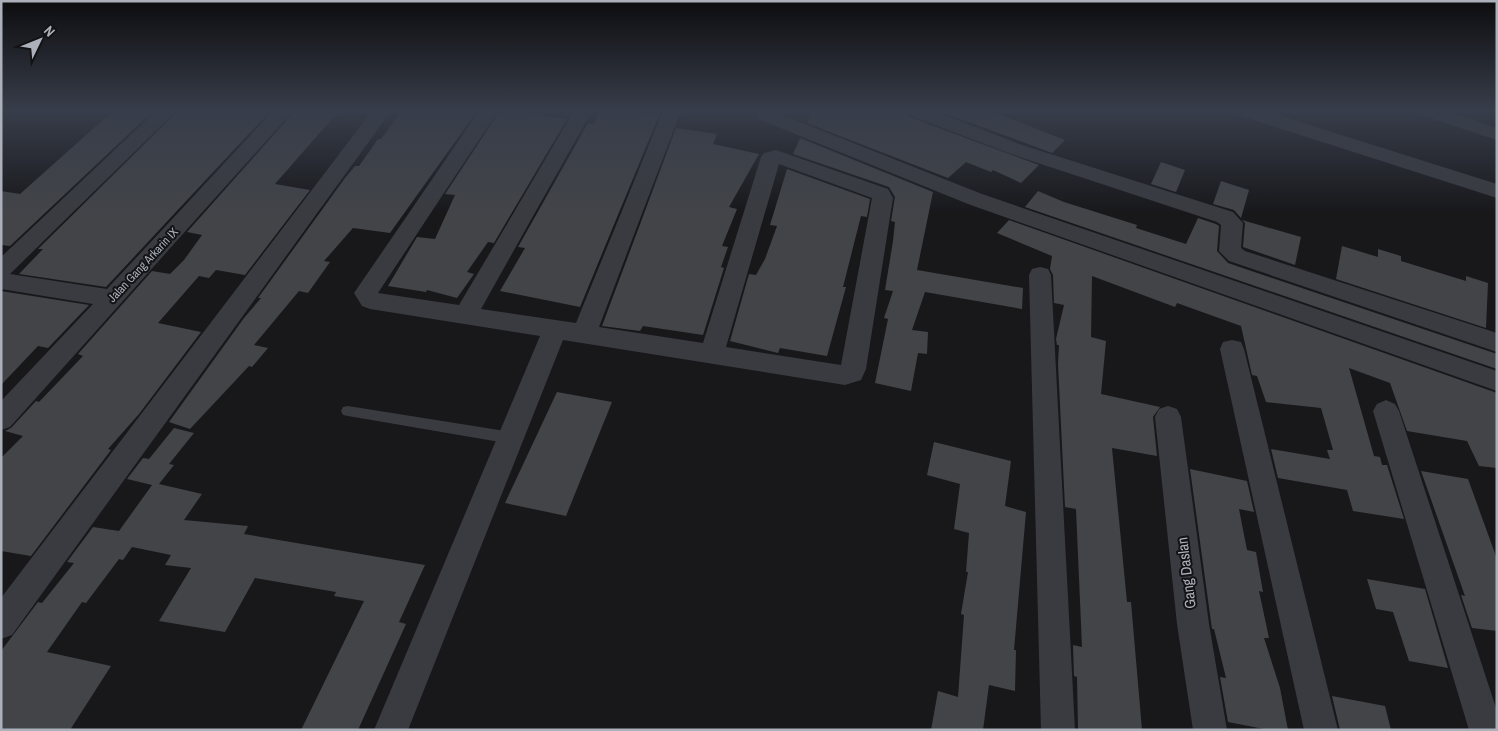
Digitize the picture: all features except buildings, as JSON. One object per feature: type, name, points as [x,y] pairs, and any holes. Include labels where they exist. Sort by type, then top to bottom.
[{"type":"street","points":[[1,270],[131,145]]},
{"type":"street","name":"Jalan Gang Arkarin IX","points":[[1,419],[253,145]]},
{"type":"street","points":[[1,624],[357,145]]},
{"type":"street","points":[[466,145],[366,293],[366,296],[373,302],[845,375],[852,373],[883,198],[881,194],[776,156],[771,157],[712,354]]},
{"type":"street","points":[[465,315],[562,145]]},
{"type":"street","points":[[584,334],[657,145]]},
{"type":"street","points":[[841,145],[976,199],[1497,381]]},
{"type":"street","points":[[1005,145],[1225,217],[1232,223],[1230,250],[1237,256],[1497,343]]},
{"type":"street","points":[[1353,145],[1497,191]]},
{"type":"street","points":[[1040,275],[1058,730]]},
{"type":"street","points":[[1,281],[112,298]]},
{"type":"street","points":[[391,730],[554,331]]},
{"type":"street","points":[[1232,349],[1321,730]]},
{"type":"street","points":[[1386,411],[1486,730]]},
{"type":"street","name":"Gang Daslan","points":[[1168,417],[1192,624],[1210,730]]},
{"type":"lane","points":[[348,411],[510,438]]}]
